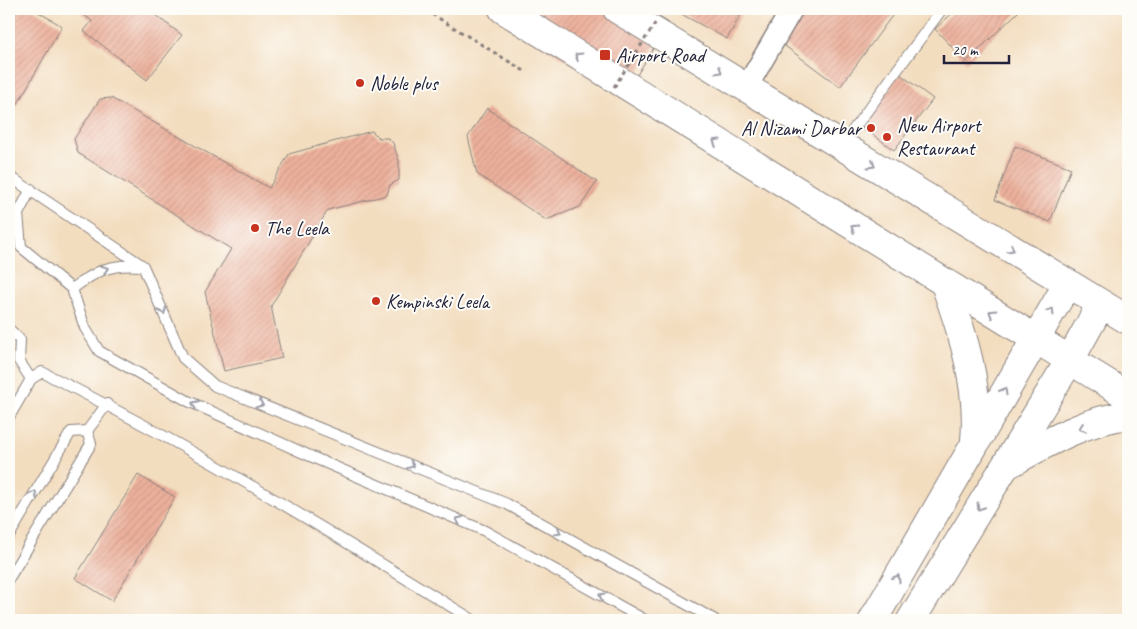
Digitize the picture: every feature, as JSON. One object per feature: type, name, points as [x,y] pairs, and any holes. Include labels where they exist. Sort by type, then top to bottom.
[{"type":"main road","points":[[503,9],[1128,396]]},
{"type":"main road","points":[[617,9],[1128,320]]},
{"type":"main road","points":[[945,284],[964,337],[977,421],[975,442]]},
{"type":"main road","points":[[873,620],[1034,339],[1068,284]]},
{"type":"main road","points":[[911,620],[1070,360],[1101,304]]},
{"type":"main road","points":[[1006,466],[1061,436],[1112,417],[1128,415]]},
{"type":"street","points":[[746,88],[792,9]]},
{"type":"lane","points":[[842,146],[942,9]]},
{"type":"lane","points":[[9,176],[143,266],[183,358],[214,386],[507,504],[714,620]]},
{"type":"lane","points":[[31,189],[18,214],[21,247],[72,289],[85,328],[100,350],[188,401],[319,460],[485,531],[644,620]]},
{"type":"lane","points":[[72,289],[91,275],[119,264],[143,266]]},
{"type":"lane","points":[[9,328],[20,340],[19,361],[31,379]]},
{"type":"lane","points":[[9,417],[31,379],[42,372],[107,404],[301,515],[473,620]]},
{"type":"lane","points":[[9,536],[71,432],[87,431],[107,404]]},
{"type":"lane","points":[[9,578],[91,444],[87,431]]},
{"type":"path","points":[[427,9],[427,11],[526,72]]},
{"type":"path","points":[[614,87],[656,22]]},
{"type":"building","points":[[17,9],[33,9],[62,26],[9,119],[9,12],[14,15]]},
{"type":"building","points":[[76,9],[147,9],[182,35],[147,80],[84,31],[92,21]]},
{"type":"building","name":"Airport Road","points":[[485,9],[646,9],[669,23],[624,96]]},
{"type":"building","points":[[672,9],[744,9],[727,39]]},
{"type":"building","points":[[800,9],[897,9],[840,87],[777,40]]},
{"type":"building","points":[[957,9],[1015,9],[1018,12],[966,62],[935,29]]},
{"type":"building","points":[[900,74],[933,99],[894,150],[861,126]]},
{"type":"building","points":[[111,98],[269,188],[289,154],[372,131],[379,138],[388,138],[393,143],[399,161],[399,180],[390,185],[387,195],[328,210],[271,306],[282,358],[224,371],[205,292],[231,249],[78,153],[74,139],[100,99]]},
{"type":"building","points":[[487,108],[597,182],[580,207],[546,220],[477,174],[468,137]]},
{"type":"building","points":[[1015,146],[1071,168],[1050,222],[995,200]]},
{"type":"building","points":[[138,475],[175,497],[112,601],[75,578]]},
{"type":"place","name":"Airport Road","points":[[605,55]]},
{"type":"place","name":"Noble plus","points":[[360,83]]},
{"type":"place","name":"Al Nizami Darbar","points":[[871,128]]},
{"type":"place","name":"New Airport Restaurant","points":[[887,137]]},
{"type":"place","name":"The Leela","points":[[255,228]]},
{"type":"place","name":"Kempinski Leela","points":[[376,301]]}]
